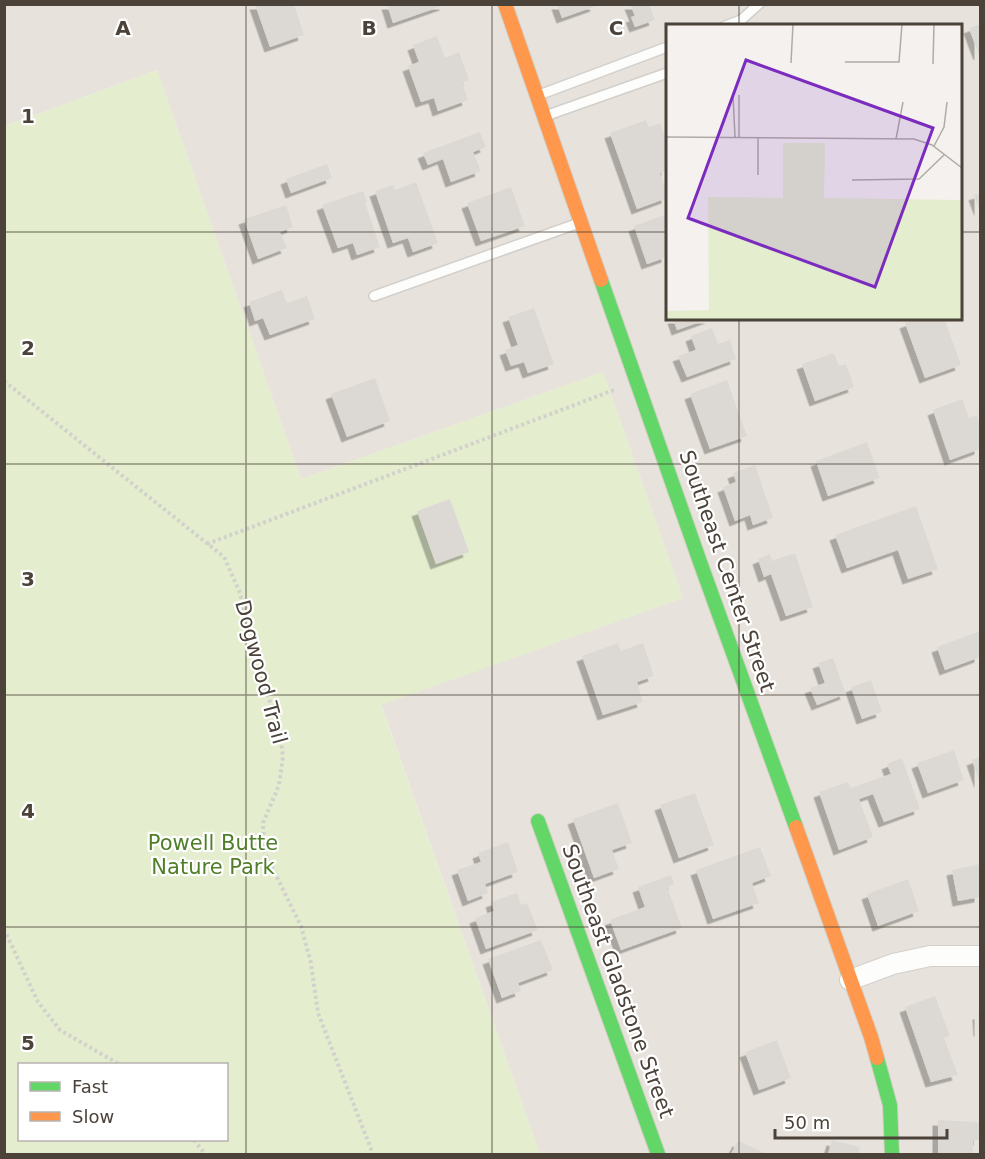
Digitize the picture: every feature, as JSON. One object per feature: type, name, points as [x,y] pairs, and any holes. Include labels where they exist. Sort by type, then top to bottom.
[{"type":"street","name":"Southeast Center Street","points":[[505,4],[700,562],[871,1037],[890,1104],[892,1155]]},
{"type":"street","name":"Southeast Gladstone Street","points":[[538,821],[658,1155]]},
{"type":"street","points":[[850,980],[893,964],[930,956],[981,956]]},
{"type":"lane","points":[[730,24],[741,20],[759,4]]},
{"type":"lane","points":[[537,96],[666,47]]},
{"type":"lane","points":[[544,117],[666,73]]},
{"type":"lane","points":[[374,296],[582,222]]},
{"type":"path","name":"Dogwood Trail","points":[[4,381],[224,557],[240,593],[258,672],[279,723],[284,757],[279,785],[263,823],[264,851],[301,926],[311,963],[318,1013],[373,1155]]},
{"type":"path","points":[[207,544],[638,381]]},
{"type":"path","points":[[4,930],[38,1002],[60,1030],[116,1063]]},
{"type":"path","points":[[196,1141],[205,1155]]},
{"type":"shaded area","points":[[5,5],[980,5],[980,1154],[540,1154],[381,704],[683,598],[603,372],[301,479],[157,70],[5,126]]},
{"type":"green space","name":"Powell Butte Nature Park","points":[[157,70],[301,479],[603,372],[683,598],[381,705],[540,1154],[5,1154],[5,126]]},
{"type":"building","points":[[255,4],[294,4],[304,35],[270,47]]},
{"type":"building","points":[[387,4],[445,4],[445,5],[393,23]]},
{"type":"building","points":[[557,4],[595,4],[596,6],[562,18]]},
{"type":"building","points":[[630,4],[649,4],[655,20],[635,27],[631,17],[635,16]]},
{"type":"building","points":[[980,24],[980,54],[979,55],[969,28]]},
{"type":"building","points":[[437,36],[445,58],[459,52],[469,80],[462,82],[468,100],[438,111],[434,98],[421,102],[408,66],[419,62],[413,45]]},
{"type":"building","points":[[646,120],[649,127],[660,123],[666,138],[666,171],[660,173],[666,190],[666,198],[637,209],[610,133]]},
{"type":"building","points":[[480,132],[486,147],[473,152],[481,171],[451,182],[443,159],[428,165],[423,153]]},
{"type":"building","points":[[327,164],[332,178],[291,193],[286,179]]},
{"type":"building","points":[[416,182],[438,243],[413,252],[408,238],[393,243],[375,191],[393,185],[395,190]]},
{"type":"building","points":[[511,187],[525,226],[481,241],[467,203]]},
{"type":"building","points":[[363,191],[380,247],[357,255],[353,243],[338,248],[322,205]]},
{"type":"building","points":[[980,193],[980,211],[974,195]]},
{"type":"building","points":[[286,205],[293,227],[280,232],[287,248],[258,259],[244,219]]},
{"type":"building","points":[[666,214],[666,257],[647,264],[634,226]]},
{"type":"building","points":[[282,290],[287,303],[307,296],[315,319],[270,335],[263,318],[255,321],[249,302]]},
{"type":"building","points":[[534,308],[554,364],[528,373],[524,362],[511,366],[505,350],[518,345],[508,317]]},
{"type":"building","points":[[674,320],[705,320],[677,330]]},
{"type":"building","points":[[913,320],[945,320],[961,365],[925,378],[905,323]]},
{"type":"building","points":[[712,328],[718,344],[730,340],[736,359],[687,377],[678,356],[696,350],[691,336]]},
{"type":"building","points":[[834,353],[839,366],[846,364],[854,387],[815,401],[802,364]]},
{"type":"building","points":[[375,378],[390,421],[347,437],[331,394]]},
{"type":"building","points":[[727,380],[747,436],[710,449],[690,394]]},
{"type":"building","points":[[962,399],[969,418],[977,415],[980,424],[980,449],[950,460],[933,410]]},
{"type":"building","points":[[867,442],[880,478],[828,496],[816,461]]},
{"type":"building","points":[[755,465],[773,518],[753,525],[750,515],[735,521],[723,487],[736,482],[733,473]]},
{"type":"building","points":[[450,499],[469,552],[436,564],[417,511]]},
{"type":"building","points":[[916,506],[938,569],[908,579],[898,550],[847,568],[835,535]]},
{"type":"building","points":[[795,553],[813,607],[786,616],[771,574],[764,577],[758,559],[770,554],[772,561]]},
{"type":"building","points":[[980,631],[980,657],[945,670],[937,647]]},
{"type":"building","points":[[618,643],[621,651],[643,643],[654,676],[637,682],[643,702],[603,715],[582,656]]},
{"type":"building","points":[[833,658],[846,694],[817,705],[810,688],[825,683],[818,663]]},
{"type":"building","points":[[871,680],[882,712],[862,719],[851,687]]},
{"type":"building","points":[[954,750],[964,780],[928,793],[917,763]]},
{"type":"building","points":[[980,757],[980,783],[972,760]]},
{"type":"building","points":[[902,758],[920,809],[884,822],[873,794],[859,799],[873,837],[839,850],[819,792],[848,782],[851,788],[891,774],[887,764]]},
{"type":"building","points":[[695,793],[714,845],[679,858],[660,805]]},
{"type":"building","points":[[618,803],[632,843],[612,850],[619,869],[594,878],[573,819]]},
{"type":"building","points":[[508,842],[518,872],[485,884],[488,893],[468,901],[457,870],[481,862],[478,853]]},
{"type":"building","points":[[760,847],[771,876],[752,883],[759,903],[713,919],[696,870]]},
{"type":"building","points":[[980,864],[980,897],[958,901],[952,870]]},
{"type":"building","points":[[671,875],[674,884],[667,887],[682,928],[621,950],[610,920],[645,907],[638,887]]},
{"type":"building","points":[[908,879],[919,911],[878,926],[867,894]]},
{"type":"building","points":[[517,893],[521,905],[527,903],[538,930],[486,949],[475,918],[494,911],[491,902]]},
{"type":"building","points":[[541,940],[553,970],[518,983],[521,991],[502,998],[488,959]]},
{"type":"building","points":[[935,996],[950,1036],[944,1038],[958,1075],[931,1082],[905,1007]]},
{"type":"building","points":[[978,1014],[980,1014],[980,1031],[979,1031]]},
{"type":"building","points":[[777,1040],[791,1078],[759,1090],[745,1052]]},
{"type":"building","points":[[938,1120],[979,1122],[979,1140],[973,1140],[973,1154],[938,1154]]},
{"type":"building","points":[[832,1140],[860,1147],[858,1154],[828,1154]]},
{"type":"building","points":[[738,1141],[767,1154],[731,1154]]},
{"type":"traffic: fast","points":[[601,280],[796,827]]},
{"type":"traffic: fast","points":[[538,821],[658,1154]]},
{"type":"traffic: fast","points":[[877,1058],[890,1105],[892,1154]]},
{"type":"traffic: slow","points":[[505,4],[601,280]]},
{"type":"traffic: slow","points":[[796,827],[877,1058]]}]
